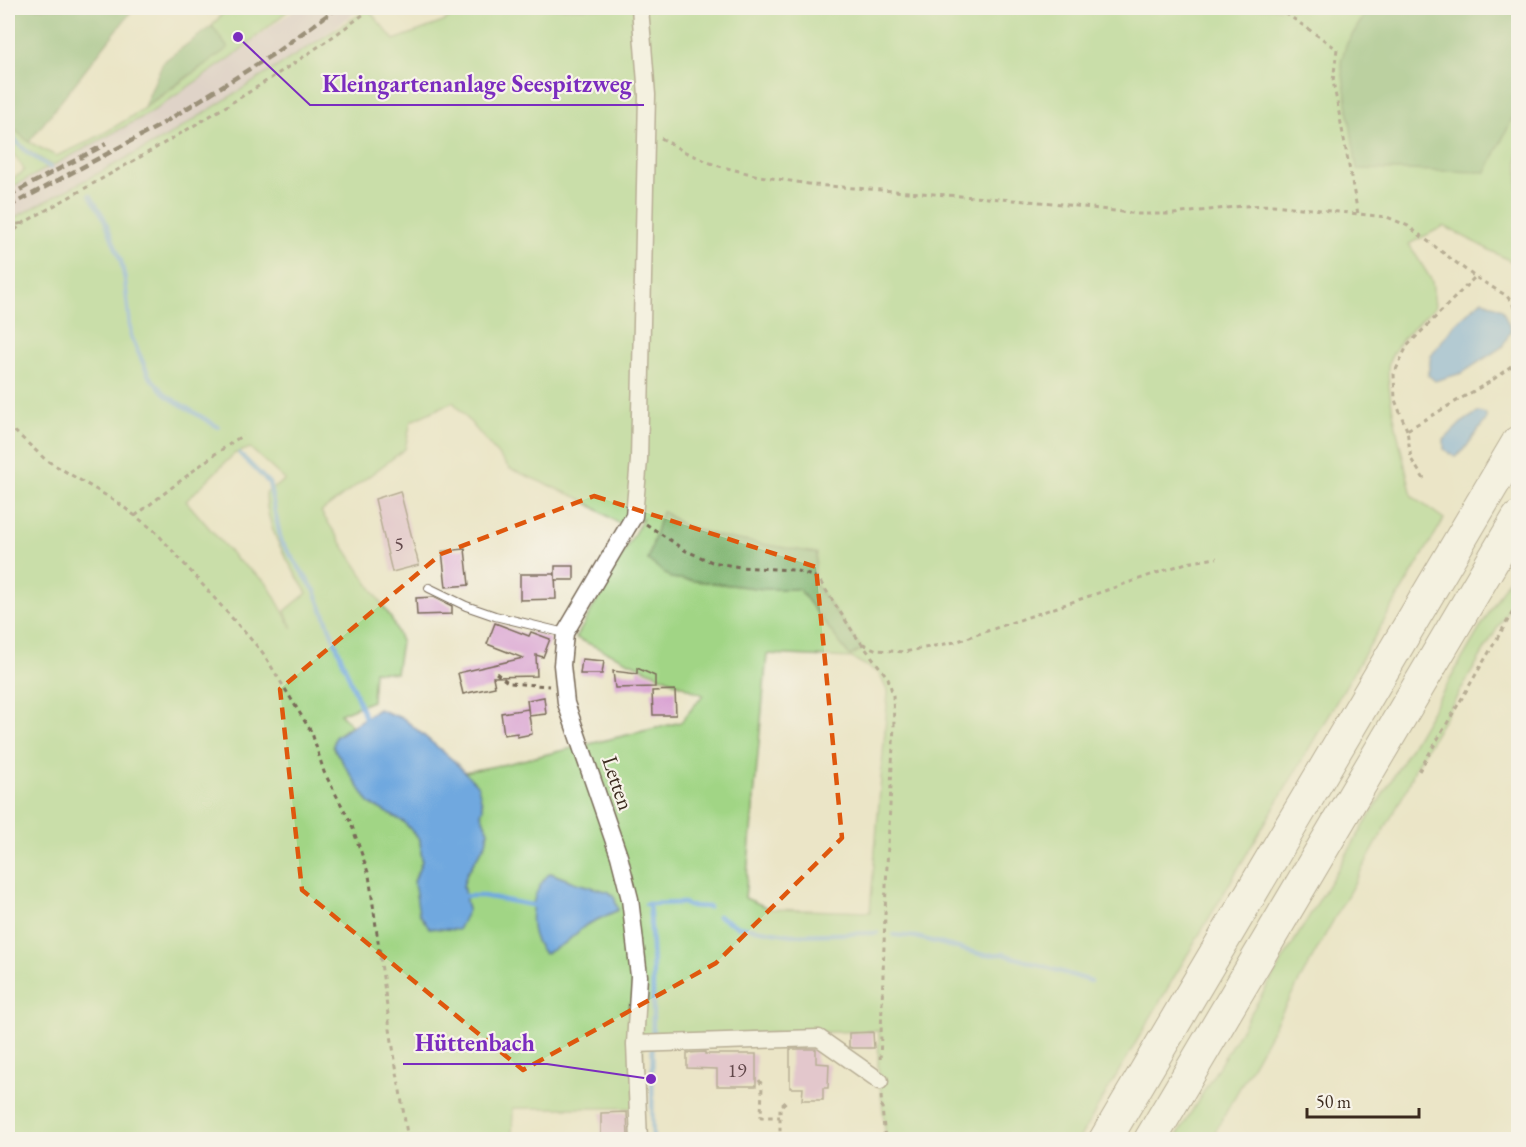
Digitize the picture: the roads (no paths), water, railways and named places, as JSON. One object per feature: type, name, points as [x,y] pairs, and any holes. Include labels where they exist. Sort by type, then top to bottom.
[{"type":"highway","points":[[1105,1140],[1518,442]]},
{"type":"highway","points":[[1150,1140],[1518,518]]},
{"type":"street","name":"Letten","points":[[639,1140],[635,1044],[639,976],[630,899],[619,856],[570,713],[563,687],[562,665],[565,633],[634,516],[639,460],[647,95],[640,8]]},
{"type":"street","points":[[635,1044],[819,1038],[880,1081]]},
{"type":"lane","points":[[429,588],[476,609],[565,633]]},
{"type":"water","points":[[1482,300],[1502,309],[1511,330],[1502,347],[1462,373],[1435,381],[1428,375],[1431,355],[1456,323]]},
{"type":"water","points":[[1478,412],[1486,414],[1486,420],[1464,450],[1455,457],[1444,449],[1444,440],[1461,423]]},
{"type":"water","points":[[378,709],[404,719],[454,761],[478,786],[483,808],[481,814],[488,831],[486,843],[467,873],[463,886],[468,910],[458,930],[429,928],[419,914],[414,882],[422,861],[420,840],[404,822],[369,803],[333,747],[335,737]]},
{"type":"water","points":[[550,873],[609,892],[614,897],[618,910],[586,925],[565,943],[545,954],[534,935],[532,913],[537,891]]},
{"type":"waterway","points":[[8,133],[27,152],[51,168]]},
{"type":"waterway","points":[[90,195],[104,218],[121,261],[131,336],[149,376],[167,396],[218,427]]},
{"type":"waterway","points":[[240,454],[269,483],[281,541],[315,591],[366,720]]},
{"type":"waterway","points":[[462,896],[483,896],[537,906]]},
{"type":"waterway","points":[[646,904],[684,903],[688,906],[709,907]]},
{"type":"waterway","points":[[649,904],[653,963],[653,1140]]},
{"type":"waterway","points":[[718,916],[737,926],[791,935],[877,933]]},
{"type":"waterway","points":[[894,935],[916,937],[984,955],[1003,954],[1091,981]]},
{"type":"railway","points":[[8,207],[157,127],[275,53],[337,8]]},
{"type":"railway","points":[[8,196],[106,144]]},
{"type":"place","name":"Kleingartenanlage Seespitzweg","points":[[238,37]]},
{"type":"place","name":"Hüttenbach","points":[[651,1079]]}]
